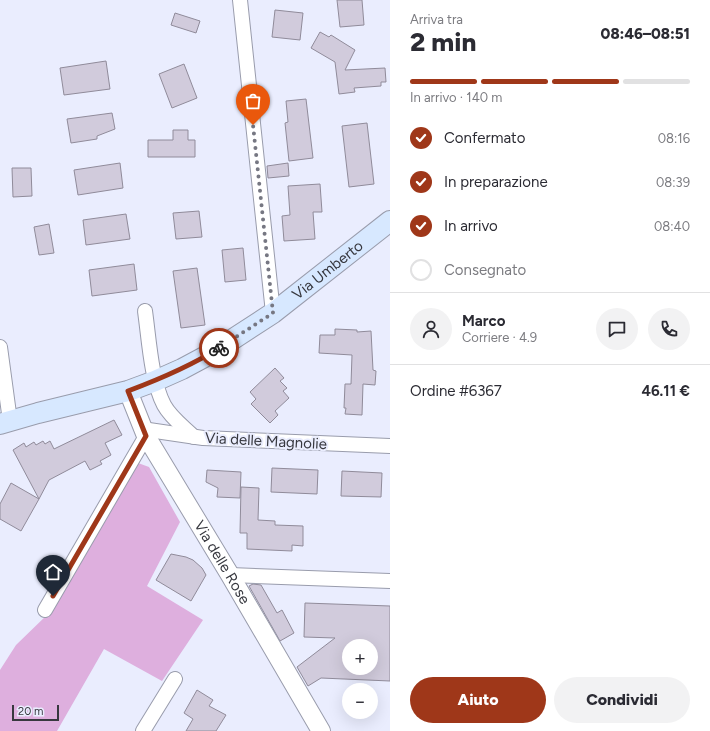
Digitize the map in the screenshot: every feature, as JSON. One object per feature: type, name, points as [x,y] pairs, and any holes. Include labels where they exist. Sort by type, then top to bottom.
[{"type":"main road","name":"Via Umberto","points":[[5,423],[128,391],[182,369],[210,354],[273,313],[390,221]]},
{"type":"street","points":[[240,0],[273,313]]},
{"type":"street","points":[[145,311],[155,381],[164,406],[173,418],[194,437]]},
{"type":"street","points":[[0,347],[5,423]]},
{"type":"street","name":"Via delle Rose","points":[[128,391],[144,432],[321,731]]},
{"type":"street","points":[[45,610],[144,432]]},
{"type":"street","name":"Via delle Magnolie","points":[[144,432],[211,439],[390,446]]},
{"type":"street","points":[[230,575],[390,580]]},
{"type":"street","points":[[143,731],[175,679]]},
{"type":"shaded area","points":[[138,463],[149,467],[180,522],[147,586],[203,620],[162,681],[104,649],[57,731],[0,731],[0,670],[16,645],[48,614]]},
{"type":"building","points":[[337,0],[362,0],[364,25],[340,27]]},
{"type":"building","points":[[275,10],[303,13],[300,40],[272,37]]},
{"type":"building","points":[[175,13],[200,21],[196,33],[171,25]]},
{"type":"building","points":[[320,32],[329,37],[331,35],[355,50],[345,70],[385,68],[386,82],[381,82],[381,86],[354,88],[355,92],[339,94],[335,62],[311,48]]},
{"type":"building","points":[[106,61],[110,89],[64,95],[60,68]]},
{"type":"building","points":[[184,64],[197,98],[172,108],[159,74]]},
{"type":"building","points":[[306,99],[313,158],[289,161],[285,123],[288,122],[286,101]]},
{"type":"building","points":[[112,113],[115,129],[97,136],[97,139],[71,143],[67,119]]},
{"type":"building","points":[[367,123],[374,184],[349,187],[342,126]]},
{"type":"building","points":[[173,130],[188,130],[188,140],[195,140],[195,157],[148,157],[148,140],[173,140]]},
{"type":"building","points":[[120,163],[123,188],[78,195],[74,170]]},
{"type":"building","points":[[288,163],[289,176],[268,178],[267,166]]},
{"type":"building","points":[[12,168],[31,168],[32,196],[13,197]]},
{"type":"building","points":[[320,184],[322,212],[313,212],[315,239],[284,241],[282,216],[290,215],[288,186]]},
{"type":"building","points":[[199,211],[202,237],[176,239],[173,213]]},
{"type":"building","points":[[126,214],[130,239],[86,245],[83,220]]},
{"type":"building","points":[[49,224],[54,253],[39,255],[34,227]]},
{"type":"building","points":[[243,248],[246,280],[225,282],[222,250]]},
{"type":"building","points":[[134,264],[137,290],[92,296],[89,270]]},
{"type":"building","points":[[197,268],[205,325],[181,328],[173,271]]},
{"type":"building","points":[[335,329],[357,330],[357,332],[371,331],[373,370],[376,371],[375,385],[363,384],[362,415],[345,414],[346,408],[344,408],[345,384],[351,384],[352,355],[319,353],[320,335],[335,335]]},
{"type":"building","points":[[275,368],[284,378],[280,381],[287,388],[283,391],[289,398],[275,411],[278,415],[270,423],[251,404],[256,399],[250,392]]},
{"type":"building","points":[[114,420],[122,435],[105,443],[111,455],[100,461],[102,464],[90,470],[85,461],[49,480],[39,499],[13,450],[24,443],[26,447],[34,442],[36,445],[43,441],[45,444],[50,441],[54,449]]},
{"type":"building","points":[[272,468],[318,470],[317,494],[271,492]]},
{"type":"building","points":[[207,470],[241,472],[240,498],[217,497],[218,488],[206,482]]},
{"type":"building","points":[[342,471],[382,473],[381,497],[341,496]]},
{"type":"building","points":[[11,483],[39,499],[21,531],[0,519],[0,504]]},
{"type":"building","points":[[241,487],[259,488],[258,520],[275,521],[275,525],[303,526],[303,546],[292,545],[292,551],[247,549],[247,533],[240,533]]},
{"type":"building","points":[[171,554],[193,560],[202,568],[206,575],[191,601],[156,580]]},
{"type":"building","points":[[253,584],[261,585],[277,613],[282,610],[294,633],[280,641],[249,586]]},
{"type":"building","points":[[305,603],[390,606],[390,681],[321,678],[308,686],[297,667],[335,638],[304,637]]},
{"type":"building","points":[[197,690],[213,700],[209,706],[226,715],[216,731],[186,731],[193,719],[184,713]]},
{"type":"way so far","points":[[219,348],[273,313],[253,125]]},
{"type":"route","points":[[53,596],[146,436],[128,391],[182,369],[219,348]]}]
